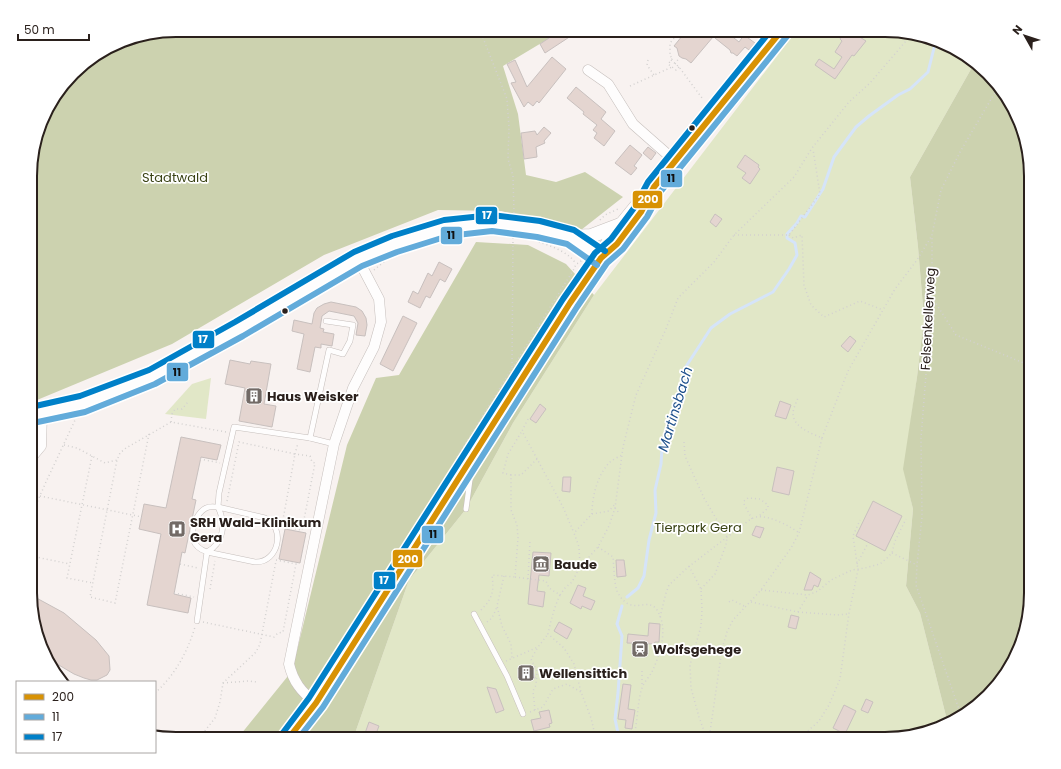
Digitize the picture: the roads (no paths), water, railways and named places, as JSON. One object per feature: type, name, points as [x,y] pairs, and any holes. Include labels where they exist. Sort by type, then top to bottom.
[{"type":"main road","points":[[293,732],[316,703],[570,303],[601,258],[610,240],[776,37]]},
{"type":"main road","points":[[601,258],[617,244],[641,212],[654,187]]},
{"type":"main road","points":[[37,414],[88,402],[152,376],[239,329],[358,259],[394,244],[446,228],[492,223],[514,224],[570,237],[591,236],[621,225]]},
{"type":"main road","points":[[570,237],[601,258]]},
{"type":"street","points":[[588,70],[608,84],[633,124],[675,161]]},
{"type":"street","points":[[316,703],[306,696],[292,678],[289,664],[334,444],[353,388],[374,346],[381,322],[379,299],[358,259]]},
{"type":"street","points":[[37,414],[41,446],[37,451]]},
{"type":"lane","points":[[310,438],[329,350],[343,354],[350,341],[353,325],[326,321]]},
{"type":"lane","points":[[207,552],[214,548],[219,542],[222,530],[222,515],[218,507],[218,493],[234,427],[310,438],[334,444]]},
{"type":"lane","points":[[462,473],[470,480],[466,509]]},
{"type":"lane","points":[[212,506],[218,507],[265,518],[274,524],[278,534],[275,551],[269,560],[263,562],[207,552],[201,550],[196,545],[193,539],[196,519],[206,508],[212,506]]},
{"type":"lane","points":[[197,621],[207,552]]},
{"type":"lane","points":[[474,614],[500,663],[523,714]]},
{"type":"waterway","name":"Martinsbach","points":[[627,597],[638,588],[644,576],[649,540],[656,513],[655,490],[661,464],[662,448],[666,429],[675,413],[682,393],[685,368],[711,328],[730,314],[773,292],[797,255],[795,243],[787,238],[787,234],[801,216],[805,217],[823,189],[834,157],[856,127],[898,95],[910,89],[928,72],[934,47]]},
{"type":"waterway","name":"Martinsbach","points":[[618,732],[615,719],[622,636],[617,624],[622,606]]},
{"type":"place","name":"Haus Weisker","points":[[254,396]]},
{"type":"place","name":"SRH Wald-Klinikum Gera","points":[[177,529]]},
{"type":"place","name":"Baude","points":[[541,564]]},
{"type":"place","name":"Wolfsgehege","points":[[640,649]]},
{"type":"place","name":"Wellensittich","points":[[526,673]]},
{"type":"park label","name":"Stadtwald","points":[[175,177]]},
{"type":"park label","name":"Tierpark Gera","points":[[698,527]]}]
